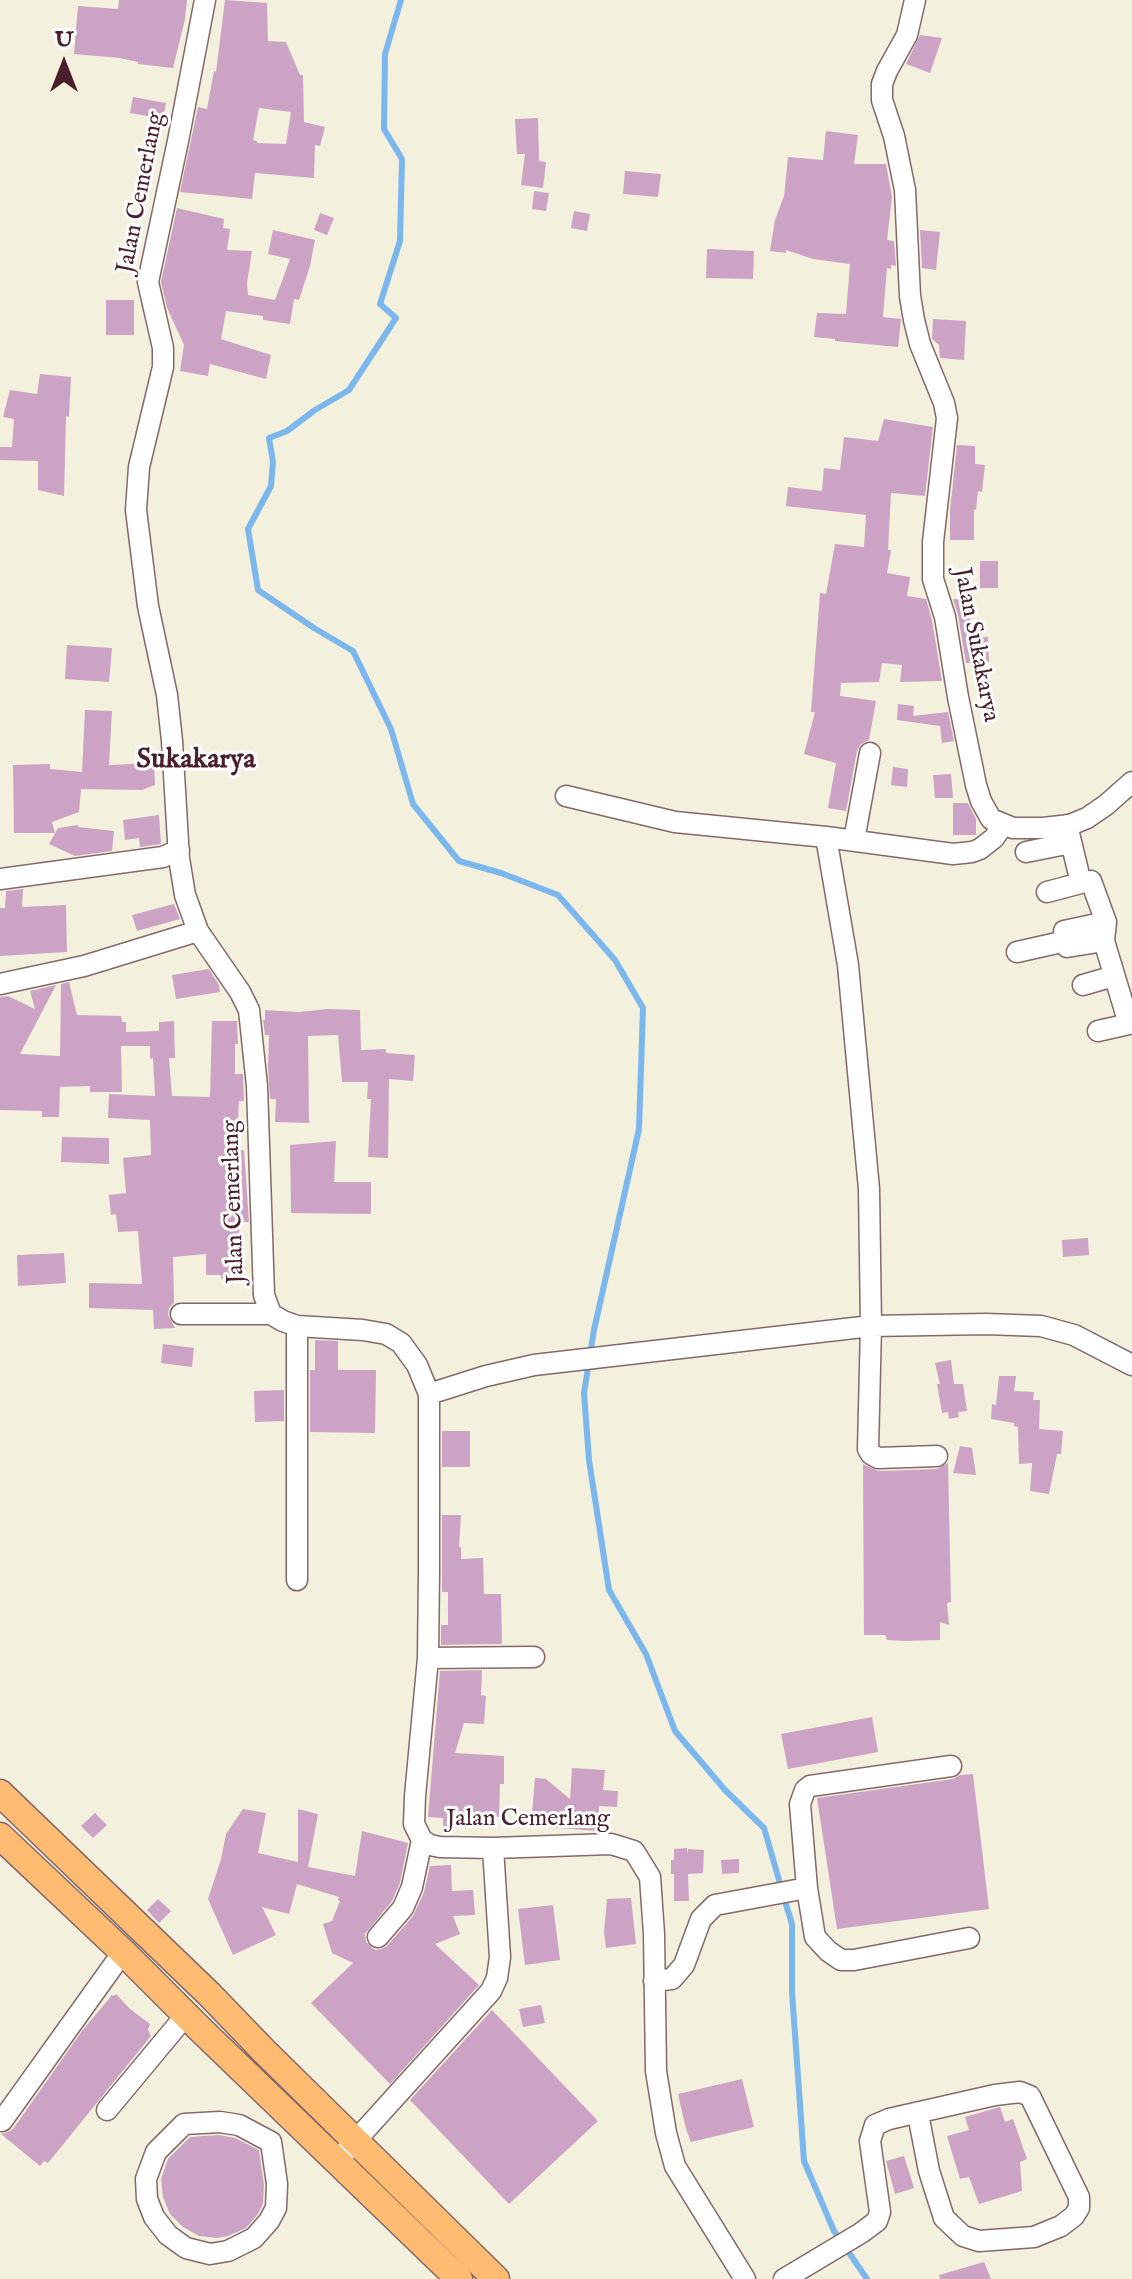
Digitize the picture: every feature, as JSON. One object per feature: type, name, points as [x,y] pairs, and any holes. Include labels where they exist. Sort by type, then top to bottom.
[{"type":"main road","points":[[0,1793],[209,1994],[459,2279]]},
{"type":"main road","points":[[0,1836],[296,2120],[347,2151],[496,2279]]},
{"type":"street","name":"Jalan Cemerlang","points":[[205,0],[148,282],[163,348],[163,367],[139,467],[136,510],[148,606],[167,695],[185,895],[198,931],[249,1010],[257,1086],[264,1295],[271,1314],[297,1326],[386,1334],[401,1343],[417,1365],[429,1394],[428,1658],[414,1824],[422,1840],[440,1847],[611,1844],[634,1851],[650,1877],[656,2071],[666,2133],[675,2166],[745,2279]]},
{"type":"street","name":"Jalan Sukakarya","points":[[915,0],[907,35],[882,84],[882,100],[894,136],[905,190],[914,320],[947,418],[933,542],[933,579],[945,617],[976,785],[991,819],[1003,825]]},
{"type":"street","points":[[854,840],[870,753]]},
{"type":"street","points":[[1026,852],[1069,834],[1132,782]]},
{"type":"street","points":[[566,796],[675,822],[962,854],[988,844],[1003,825],[1043,828],[1069,834]]},
{"type":"street","points":[[1069,834],[1081,883]]},
{"type":"street","points":[[826,837],[848,965],[869,1189],[871,1326],[868,1449],[878,1458],[937,1456]]},
{"type":"street","points":[[0,879],[163,857],[179,850]]},
{"type":"street","points":[[1047,892],[1091,881],[1129,1024],[1098,1031]]},
{"type":"street","points":[[0,984],[84,966],[198,931]]},
{"type":"street","points":[[1017,952],[1066,941],[1064,931],[1105,932]]},
{"type":"street","points":[[1083,985],[1114,976]]},
{"type":"street","points":[[181,1314],[271,1314]]},
{"type":"street","points":[[297,1326],[297,1580]]},
{"type":"street","points":[[429,1394],[534,1365],[871,1326],[1041,1326],[1074,1335],[1132,1365]]},
{"type":"street","points":[[428,1658],[534,1657]]},
{"type":"street","points":[[951,1766],[810,1786],[805,1790],[800,1804],[807,1888],[815,1937],[841,1960],[969,1938]]},
{"type":"street","points":[[378,1937],[403,1908],[412,1887],[422,1840]]},
{"type":"street","points":[[347,2151],[491,1991],[497,1978],[500,1957],[493,1848]]},
{"type":"street","points":[[654,1981],[672,1979],[684,1965],[701,1919],[715,1905],[807,1888]]},
{"type":"street","points":[[2,2121],[123,1952]]},
{"type":"street","points":[[107,2110],[186,2015]]},
{"type":"street","points":[[784,2279],[877,2221],[880,2212],[870,2141],[875,2125],[889,2119],[995,2095],[1020,2092],[1030,2096],[1079,2197],[1079,2208],[1061,2226],[1034,2237],[979,2241],[963,2236],[944,2218],[929,2171],[918,2114]]},
{"type":"street","points":[[271,2142],[296,2120]]},
{"type":"street","points":[[220,2122],[239,2125],[271,2142],[277,2184],[276,2208],[254,2238],[228,2251],[210,2254],[186,2248],[168,2235],[154,2217],[147,2199],[146,2179],[156,2152],[184,2124],[220,2122]]},
{"type":"building","points":[[119,0],[187,0],[173,68],[138,64],[120,58],[74,54],[78,6],[118,9]]},
{"type":"building","points":[[225,0],[267,3],[268,41],[286,42],[300,75],[303,75],[304,122],[325,127],[320,146],[315,145],[314,178],[255,173],[252,199],[180,192],[198,107],[207,109],[216,72]],"holes":[[[259,108],[291,112],[286,144],[257,143],[253,140]]]},
{"type":"building","points":[[920,35],[942,38],[930,73],[906,64]]},
{"type":"building","points":[[133,97],[166,103],[163,119],[130,113]]},
{"type":"building","points":[[538,118],[539,161],[546,162],[543,188],[521,185],[525,154],[517,154],[515,119]]},
{"type":"building","points":[[826,131],[858,135],[854,164],[886,164],[892,197],[887,240],[894,241],[896,266],[887,268],[883,317],[901,319],[898,347],[814,337],[817,313],[846,314],[850,264],[813,259],[786,250],[786,253],[770,251],[775,220],[784,196],[788,157],[823,160]]},
{"type":"building","points":[[625,171],[661,174],[658,197],[623,194]]},
{"type":"building","points":[[534,191],[549,193],[546,211],[532,209]]},
{"type":"building","points":[[177,208],[224,219],[223,228],[230,229],[227,250],[252,251],[248,295],[275,300],[290,259],[268,254],[273,230],[315,240],[299,300],[294,299],[290,324],[263,320],[263,316],[226,311],[221,339],[271,355],[266,379],[210,364],[208,376],[180,371],[184,345],[167,308],[161,282]]},
{"type":"building","points":[[574,211],[590,214],[587,231],[571,228]]},
{"type":"building","points":[[320,213],[334,218],[327,235],[314,230]]},
{"type":"building","points":[[920,230],[940,232],[936,270],[922,268]]},
{"type":"building","points":[[707,249],[754,251],[753,279],[706,278]]},
{"type":"building","points":[[106,300],[134,300],[134,335],[106,335]]},
{"type":"building","points":[[933,319],[966,321],[964,360],[940,358],[939,345],[932,339]]},
{"type":"building","points":[[40,374],[71,377],[69,417],[66,416],[64,496],[38,490],[38,461],[0,460],[0,447],[12,447],[14,419],[3,417],[10,390],[37,394]]},
{"type":"building","points":[[884,419],[933,427],[925,496],[891,493],[888,550],[891,550],[887,573],[910,577],[907,596],[926,599],[942,681],[900,682],[902,665],[882,663],[879,682],[841,683],[840,696],[876,701],[869,740],[861,744],[857,751],[846,811],[828,808],[836,763],[804,754],[815,712],[811,712],[820,593],[826,594],[835,544],[864,547],[866,515],[786,506],[788,487],[822,491],[824,468],[840,470],[844,437],[878,441]]},
{"type":"building","points":[[957,445],[975,446],[975,464],[985,465],[982,492],[978,491],[974,509],[974,540],[950,540]]},
{"type":"building","points":[[980,561],[998,561],[998,588],[980,588]]},
{"type":"building","points":[[953,599],[970,600],[969,638],[988,637],[989,662],[966,663]]},
{"type":"building","points":[[67,645],[112,648],[109,682],[65,679]]},
{"type":"building","points":[[898,704],[914,706],[913,716],[948,712],[954,741],[942,743],[940,726],[897,720]]},
{"type":"building","points":[[85,710],[112,711],[109,765],[154,763],[155,785],[142,790],[81,789],[79,812],[52,822],[55,833],[14,833],[13,765],[50,764],[50,769],[82,772]]},
{"type":"building","points":[[893,767],[908,769],[907,787],[891,785]]},
{"type":"building","points":[[951,774],[953,798],[935,798],[933,775]]},
{"type":"building","points":[[953,803],[968,803],[976,819],[976,835],[953,835]]},
{"type":"building","points":[[159,815],[161,844],[140,847],[139,838],[125,840],[123,820]]},
{"type":"building","points":[[78,825],[114,831],[112,851],[75,856],[49,844],[58,828]]},
{"type":"building","points":[[23,889],[22,907],[66,905],[67,952],[0,956],[0,908],[5,908],[6,891]]},
{"type":"building","points":[[174,904],[180,919],[137,931],[132,915]]},
{"type":"building","points":[[209,969],[220,992],[176,999],[172,975]]},
{"type":"building","points":[[69,982],[77,1015],[121,1016],[122,1022],[126,1022],[126,1032],[159,1031],[159,1022],[174,1021],[175,1058],[169,1058],[172,1096],[210,1097],[212,1021],[237,1021],[235,1074],[243,1074],[244,1101],[239,1101],[238,1121],[228,1121],[230,1151],[244,1150],[249,1222],[239,1222],[240,1256],[245,1276],[221,1279],[221,1275],[206,1275],[206,1254],[173,1257],[174,1303],[168,1315],[175,1328],[154,1329],[153,1310],[89,1308],[89,1283],[142,1284],[138,1231],[118,1232],[116,1214],[111,1215],[109,1195],[126,1193],[123,1158],[151,1155],[150,1120],[108,1118],[109,1094],[155,1096],[150,1046],[121,1046],[122,1092],[90,1092],[90,1086],[60,1087],[59,1117],[42,1117],[42,1111],[0,1110],[0,997],[8,996],[35,1009],[30,991],[56,985],[20,1054],[60,1056],[61,984]]},
{"type":"building","points":[[265,1010],[299,1012],[360,1010],[361,1050],[386,1049],[386,1053],[415,1055],[413,1081],[389,1079],[388,1158],[368,1157],[371,1099],[367,1099],[368,1082],[342,1082],[338,1035],[308,1036],[309,1123],[275,1122],[276,1099],[270,1099],[269,1035],[265,1035]]},
{"type":"building","points":[[62,1137],[109,1138],[109,1164],[61,1162]]},
{"type":"building","points":[[336,1141],[334,1182],[371,1182],[371,1214],[291,1213],[290,1145]]},
{"type":"building","points":[[1088,1238],[1089,1255],[1063,1257],[1062,1240]]},
{"type":"building","points":[[64,1253],[66,1283],[18,1286],[17,1255]]},
{"type":"building","points":[[315,1340],[338,1341],[338,1370],[376,1370],[375,1433],[310,1432],[310,1370],[315,1370]]},
{"type":"building","points":[[163,1344],[194,1348],[192,1367],[161,1363]]},
{"type":"building","points":[[951,1360],[954,1384],[963,1384],[967,1411],[958,1412],[959,1417],[949,1419],[948,1412],[942,1413],[935,1363]]},
{"type":"building","points":[[999,1376],[1016,1376],[1014,1391],[1034,1392],[1033,1400],[1040,1400],[1039,1429],[1063,1431],[1061,1454],[1057,1454],[1049,1494],[1030,1491],[1032,1463],[1019,1464],[1018,1427],[1014,1423],[991,1419]]},
{"type":"building","points":[[284,1390],[284,1421],[255,1422],[254,1391]]},
{"type":"building","points":[[442,1431],[470,1431],[470,1467],[442,1467]]},
{"type":"building","points":[[960,1446],[972,1448],[976,1475],[953,1473]]},
{"type":"building","points":[[948,1463],[949,1625],[940,1622],[940,1640],[887,1640],[885,1635],[864,1635],[863,1464],[878,1471],[937,1469]]},
{"type":"building","points":[[442,1515],[461,1515],[461,1559],[483,1558],[484,1594],[501,1594],[502,1644],[441,1645],[441,1625],[448,1625],[448,1592],[442,1592]]},
{"type":"building","points":[[482,1670],[481,1695],[486,1696],[484,1724],[464,1723],[455,1753],[504,1756],[499,1817],[475,1816],[475,1824],[459,1823],[458,1828],[443,1827],[443,1818],[428,1817],[440,1671]]},
{"type":"building","points":[[872,1717],[878,1752],[788,1769],[781,1734]]},
{"type":"building","points":[[572,1768],[605,1770],[603,1790],[618,1791],[617,1807],[599,1806],[598,1831],[531,1826],[535,1778],[546,1779],[570,1799]]},
{"type":"building","points":[[973,1774],[989,1909],[837,1929],[817,1798]]},
{"type":"building","points":[[243,1809],[266,1813],[258,1853],[298,1862],[298,1809],[318,1814],[308,1867],[355,1876],[362,1831],[408,1843],[400,1883],[392,1901],[365,1934],[366,1942],[375,1950],[387,1946],[413,1916],[424,1892],[430,1866],[451,1865],[452,1891],[473,1890],[475,1915],[453,1916],[460,1934],[435,1944],[479,1985],[390,2084],[311,2003],[353,1963],[332,1953],[323,1924],[332,1921],[339,1897],[297,1884],[289,1914],[262,1907],[276,1935],[233,1955],[208,1899],[226,1834]]},
{"type":"building","points":[[95,1813],[107,1825],[93,1838],[81,1826]]},
{"type":"building","points":[[687,1848],[687,1855],[688,1849],[704,1850],[703,1873],[688,1874],[689,1901],[674,1901],[671,1860],[674,1860],[674,1849]]},
{"type":"building","points":[[739,1859],[739,1873],[722,1874],[721,1860]]},
{"type":"building","points":[[631,1898],[636,1944],[606,1948],[607,1899]]},
{"type":"building","points":[[158,1899],[171,1911],[159,1923],[147,1910]]},
{"type":"building","points":[[553,1905],[560,1960],[525,1965],[518,1909]]},
{"type":"building","points":[[116,1994],[150,2024],[148,2030],[151,2036],[48,2163],[44,2161],[40,2166],[1,2134],[13,2129],[82,2031]]},
{"type":"building","points":[[541,2005],[545,2023],[523,2027],[519,2009]]},
{"type":"building","points":[[492,2010],[598,2121],[509,2204],[410,2100]]},
{"type":"building","points":[[742,2079],[754,2127],[691,2142],[678,2094]]},
{"type":"building","points":[[1000,2107],[1005,2122],[1013,2119],[1027,2159],[1020,2162],[1022,2191],[979,2204],[969,2177],[960,2179],[947,2136],[969,2130],[965,2117]]},
{"type":"building","points":[[219,2135],[235,2138],[259,2150],[264,2185],[263,2204],[246,2228],[217,2238],[199,2236],[183,2227],[170,2214],[163,2197],[161,2179],[168,2159],[190,2137]]},
{"type":"building","points":[[904,2156],[914,2188],[895,2194],[886,2161]]},
{"type":"building","points":[[984,2262],[991,2279],[940,2279],[939,2275]]},
{"type":"waterway","points":[[401,0],[385,54],[384,129],[402,159],[400,241],[380,304],[396,318],[349,390],[287,431],[269,438],[273,462],[271,486],[248,529],[258,590],[353,651],[391,729],[413,804],[459,861],[558,895],[615,960],[643,1008],[639,1129],[594,1330],[584,1393],[589,1460],[609,1590],[646,1654],[675,1731],[725,1790],[764,1828],[781,1887]]},
{"type":"waterway","points":[[784,1898],[792,1924],[792,1992],[804,2161],[834,2231],[867,2279]]},
{"type":"district","name":"Sukakarya","points":[[196,761]]}]
